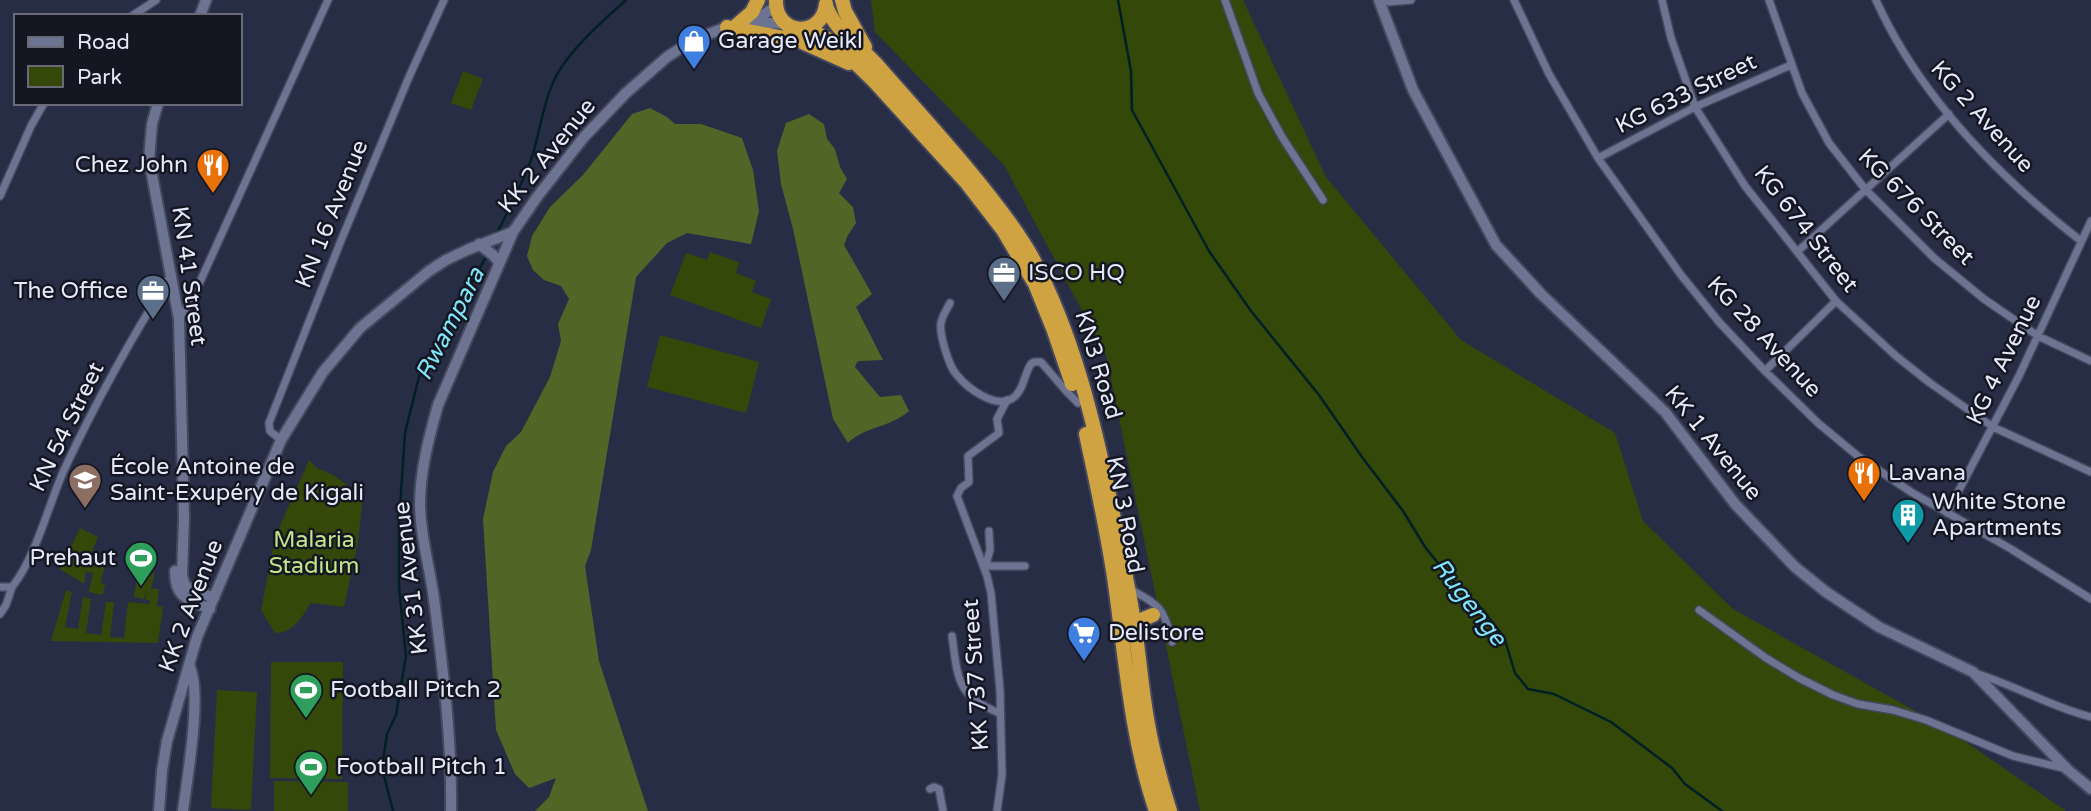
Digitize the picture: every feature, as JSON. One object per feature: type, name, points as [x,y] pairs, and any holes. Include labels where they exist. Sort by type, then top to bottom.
[{"type":"highway","points":[[732,26],[752,12],[758,0]]},
{"type":"highway","points":[[842,0],[869,67]]},
{"type":"highway","points":[[776,3],[778,15],[786,24]]},
{"type":"highway","points":[[807,28],[819,22],[826,3]]},
{"type":"highway","name":"KN3 Road","points":[[826,3],[836,26],[869,67],[977,179],[1033,258],[1057,310],[1088,406],[1103,464],[1122,588]]},
{"type":"highway","name":"KN 3 Road","points":[[786,24],[793,28],[807,28],[835,43],[869,67],[966,182],[1013,244],[1035,284],[1078,403],[1122,588],[1137,735],[1144,773],[1156,811]]},
{"type":"highway","points":[[732,26],[800,41],[869,67]]},
{"type":"highway","points":[[1125,610],[1135,626],[1148,725],[1170,811]]},
{"type":"highway","points":[[1135,626],[1141,620],[1160,617]]},
{"type":"main road","name":"KK 1 Avenue","points":[[1381,0],[1413,90],[1505,257],[1665,412],[1735,504],[1795,567],[1826,592],[1879,627],[1973,672],[2091,789]]},
{"type":"main road","name":"KK 2 Avenue","points":[[753,22],[776,3]]},
{"type":"main road","name":"KK 2 Avenue","points":[[159,811],[167,741],[197,637],[281,440],[323,372],[360,328],[429,271],[479,244],[513,232],[584,137],[645,75],[681,47],[707,34],[732,26],[753,22],[786,24]]},
{"type":"main road","name":"KN 41 Street","points":[[157,105],[152,124],[149,159],[179,319],[184,518],[182,580],[212,604]]},
{"type":"main road","name":"KK 31 Avenue","points":[[451,811],[444,677],[422,533],[420,503],[429,434],[438,405],[513,232]]},
{"type":"main road","points":[[479,244],[499,262]]},
{"type":"main road","points":[[183,811],[195,699],[194,674],[189,665]]},
{"type":"street","points":[[135,14],[156,0]]},
{"type":"street","points":[[179,319],[194,295],[328,0]]},
{"type":"street","name":"KN 16 Avenue","points":[[281,440],[270,432],[269,423],[340,243],[444,0]]},
{"type":"street","points":[[1225,0],[1258,93],[1282,137],[1323,200]]},
{"type":"street","points":[[1381,0],[1411,0]]},
{"type":"street","name":"KG 28 Avenue","points":[[1514,0],[1549,74],[1598,158],[1681,275],[1719,322],[1765,371],[1818,423],[1859,457],[1911,492],[2011,549],[2091,599]]},
{"type":"street","name":"KG 674 Street","points":[[1662,0],[1671,38],[1695,107],[1745,186],[1836,301],[1896,356],[1993,426],[2091,472]]},
{"type":"street","name":"KG 676 Street","points":[[1769,0],[1802,93],[1829,143],[1865,189],[1934,258],[1984,299],[2038,336],[2091,361]]},
{"type":"street","name":"KG 2 Avenue","points":[[1876,0],[1926,87],[2032,201],[2081,241]]},
{"type":"street","name":"KG 633 Street","points":[[1598,158],[1695,107],[1791,65]]},
{"type":"street","points":[[0,196],[43,105]]},
{"type":"street","points":[[1797,252],[1949,114]]},
{"type":"street","name":"KG 4 Avenue","points":[[1947,513],[2038,336],[2091,221]]},
{"type":"street","name":"KN 54 Street","points":[[0,614],[12,587],[24,572],[64,470],[146,315],[170,277]]},
{"type":"street","points":[[1765,371],[1836,301]]},
{"type":"street","points":[[950,303],[940,324],[947,358],[955,373],[986,397],[999,401],[1007,400],[1019,391],[1029,367],[1037,362],[1044,365],[1078,403]]},
{"type":"street","name":"KK 737 Street","points":[[997,811],[1002,775],[1000,690],[991,593],[985,568],[957,496],[961,488],[969,482],[968,456],[999,432],[997,417],[1007,400]]},
{"type":"street","points":[[989,531],[990,550],[985,568],[1025,566]]},
{"type":"street","points":[[0,587],[12,587]]},
{"type":"street","points":[[1122,588],[1161,608],[1160,617],[1172,642]]},
{"type":"street","points":[[1125,610],[1160,617]]},
{"type":"street","points":[[1699,610],[1766,658],[1833,695],[1858,704],[1893,710],[1926,720],[2013,756],[2068,769]]},
{"type":"street","points":[[952,636],[958,676],[969,697],[999,713]]},
{"type":"street","points":[[1973,672],[2011,685],[2063,709],[2091,717]]},
{"type":"street","points":[[930,789],[939,789],[943,811]]},
{"type":"green space","points":[[871,0],[1243,0],[1326,177],[1461,340],[1615,433],[1643,521],[1733,609],[1944,727],[2066,811],[1200,811],[1106,355],[1004,165],[875,32]]},
{"type":"green space","points":[[463,71],[483,79],[471,110],[451,103]]},
{"type":"green space","points":[[650,108],[675,124],[701,124],[742,138],[753,170],[759,211],[751,244],[687,233],[667,243],[636,277],[591,550],[585,566],[599,661],[648,811],[535,811],[549,797],[556,778],[529,788],[515,774],[496,730],[483,519],[493,472],[506,446],[521,432],[550,377],[561,341],[558,324],[569,299],[561,286],[544,280],[533,270],[527,256],[532,236],[550,207],[583,175],[632,114]]},
{"type":"green space","points":[[809,114],[824,124],[827,139],[835,149],[847,179],[839,193],[853,207],[856,223],[844,245],[872,294],[856,307],[883,360],[860,361],[855,367],[880,397],[901,395],[909,411],[848,443],[833,419],[781,184],[777,151],[786,123]]},
{"type":"green space","points":[[710,252],[739,262],[736,273],[756,281],[752,292],[771,299],[761,328],[670,295],[686,253],[707,260]]},
{"type":"green space","points":[[660,335],[759,362],[746,413],[647,387]]},
{"type":"green space","name":"Malaria Stadium","points":[[309,460],[363,497],[358,542],[344,607],[311,603],[292,627],[282,633],[275,633],[261,610],[275,537]]},
{"type":"green space","points":[[80,528],[98,537],[90,557],[106,560],[101,583],[105,584],[103,595],[89,592],[93,573],[86,572],[84,584],[60,569]]},
{"type":"green space","points":[[155,571],[151,589],[159,589],[157,606],[163,607],[158,643],[51,641],[66,590],[72,592],[65,627],[78,629],[83,597],[91,599],[86,633],[101,635],[106,602],[114,602],[110,637],[124,638],[128,602],[150,604],[150,600],[146,600],[147,586],[145,599],[134,597],[137,577],[148,578]]},
{"type":"green space","name":"Football Pitch 2","points":[[271,662],[343,662],[342,779],[270,778]]},
{"type":"green space","points":[[217,690],[257,692],[251,810],[211,808]]},
{"type":"green space","name":"Football Pitch 1","points":[[274,781],[348,782],[348,811],[274,811]]},
{"type":"waterway","name":"Rwampara","points":[[497,233],[533,154],[548,94],[558,72],[586,37],[626,0]]},
{"type":"waterway","name":"Rugenge","points":[[1118,0],[1131,71],[1132,110],[1209,251],[1251,311],[1319,395],[1403,511],[1425,547],[1504,637],[1515,673],[1528,689],[1554,694],[1611,722],[1672,768],[1685,784],[1722,811]]},
{"type":"waterway","name":"Rwampara","points":[[393,811],[382,768],[387,734],[396,715],[406,656],[399,587],[399,523],[405,433],[421,369],[487,255]]},
{"type":"place","name":"Garage Weikl","points":[[694,71]]},
{"type":"place","name":"Chez John","points":[[213,195]]},
{"type":"place","name":"ISCO HQ","points":[[1004,303]]},
{"type":"place","name":"The Office","points":[[153,321]]},
{"type":"place","name":"Lavana","points":[[1864,503]]},
{"type":"place","name":"École Antoine de Saint-Exupéry de Kigali","points":[[85,510]]},
{"type":"place","name":"White Stone Apartments","points":[[1908,545]]},
{"type":"place","name":"Prehaut","points":[[141,588]]},
{"type":"place","name":"Delistore","points":[[1084,663]]},
{"type":"place","name":"Football Pitch 2","points":[[306,720]]},
{"type":"place","name":"Football Pitch 1","points":[[311,797]]}]
